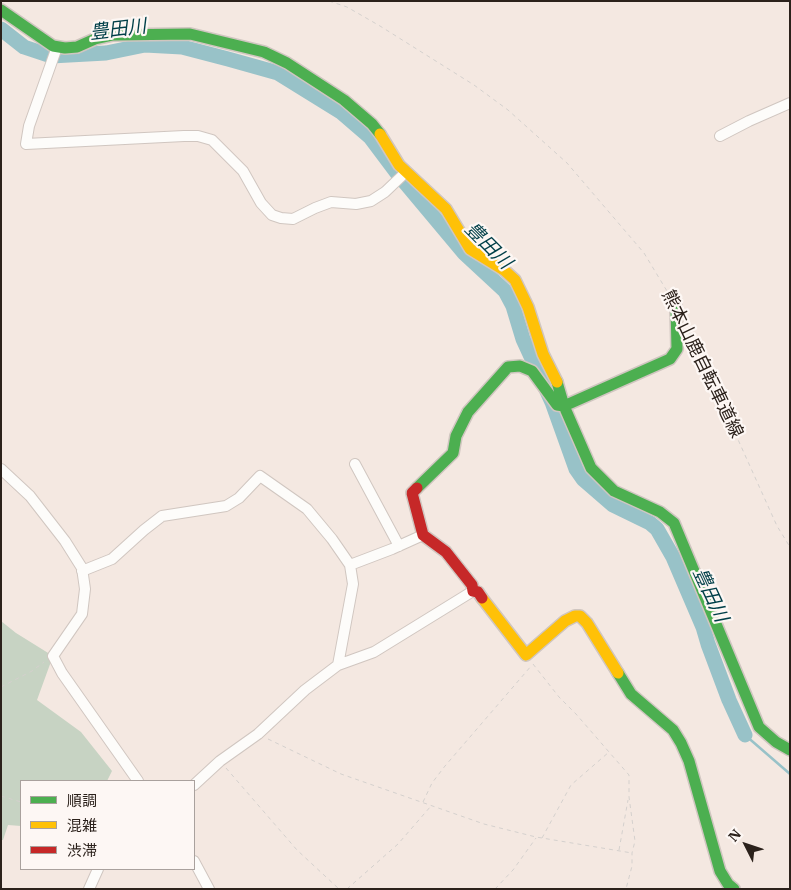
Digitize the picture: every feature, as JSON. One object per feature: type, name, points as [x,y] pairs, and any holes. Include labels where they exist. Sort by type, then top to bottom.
[{"type":"street","points":[[1,10],[38,37],[57,47],[77,47],[95,39],[113,35],[190,34],[264,52],[287,63],[344,100],[372,124],[406,172],[446,209],[470,249],[481,258],[504,270],[515,280],[528,307],[543,354],[559,386],[564,406],[592,468],[602,481],[614,490],[660,512],[674,523],[759,727],[776,742],[790,750]]},
{"type":"street","points":[[57,47],[29,126],[26,144],[198,136],[212,140],[243,171],[272,215],[293,219],[331,202],[356,204],[371,201],[385,192],[406,172]]},
{"type":"street","points":[[720,136],[749,121],[790,104]]},
{"type":"street","points":[[676,306],[678,349],[670,359],[564,406],[557,405],[532,371],[520,366],[508,367],[501,372],[468,412],[456,436],[453,453],[412,493],[423,535],[446,552],[472,585],[473,590],[478,592],[526,655],[550,633],[575,616],[580,616],[587,622],[631,694],[673,730],[681,743],[688,760],[720,871],[728,884],[734,889]]},
{"type":"street","points":[[355,464],[399,546]]},
{"type":"street","points":[[1,469],[30,496],[65,541],[82,571],[85,590],[82,614],[53,656],[62,673],[137,780]]},
{"type":"street","points":[[82,571],[112,559],[162,516],[226,506],[238,498],[260,476],[307,510],[332,539],[350,565],[353,584],[338,665]]},
{"type":"street","points":[[350,565],[423,535]]},
{"type":"street","points":[[195,784],[220,761],[258,734],[306,690],[338,665],[374,652],[473,590]]},
{"type":"street","points":[[195,863],[208,889]]},
{"type":"street","points":[[89,889],[98,870]]},
{"type":"path","name":"熊本山鹿自転車道線","points":[[329,1],[347,7],[380,26],[474,85],[508,110],[567,163],[644,253],[676,306]]},
{"type":"path","name":"熊本山鹿自転車道線","points":[[689,330],[778,526],[790,548]]},
{"type":"path","points":[[1,687],[32,671],[53,656]]},
{"type":"path","points":[[422,802],[432,783],[533,664],[559,698],[576,714],[629,775],[629,797],[635,841],[632,853],[632,866],[626,889]]},
{"type":"path","points":[[258,734],[341,774],[484,824],[536,837],[632,853]]},
{"type":"path","points":[[542,838],[571,785],[609,752]]},
{"type":"path","points":[[220,761],[297,850],[339,889]]},
{"type":"path","points":[[1,796],[20,802]]},
{"type":"path","points":[[619,851],[629,797]]},
{"type":"path","points":[[347,889],[398,844],[432,806]]},
{"type":"path","points":[[495,889],[513,870],[536,837]]},
{"type":"green space","points":[[1,621],[16,633],[53,656],[37,700],[81,732],[112,771],[108,780],[20,780],[20,826],[8,825],[3,840],[1,840]]},
{"type":"waterway","name":"豊田川","points":[[1,29],[24,47],[51,56],[106,53],[145,45],[182,47],[278,73],[341,112],[370,137],[397,173],[464,253],[505,291],[513,306],[523,339],[552,402],[576,469],[583,479],[613,505],[650,523],[657,529],[673,557],[703,627],[729,700],[745,735]]},
{"type":"waterway","points":[[745,735],[790,774]]},
{"type":"traffic: fast","points":[[1,10],[53,46],[65,48],[77,47],[95,39],[113,35],[190,34],[264,52],[287,63],[344,100],[372,124],[380,134]]},
{"type":"traffic: fast","points":[[417,488],[453,453],[456,436],[468,412],[508,367],[520,366],[532,371],[557,405],[564,406],[670,359],[677,349],[676,306]]},
{"type":"traffic: fast","points":[[557,382],[564,406],[591,468],[614,491],[660,512],[674,523],[759,727],[776,742],[790,750]]},
{"type":"traffic: fast","points":[[618,673],[631,694],[673,730],[681,743],[689,761],[720,871],[728,884],[734,889]]},
{"type":"traffic: slow","points":[[380,134],[399,165],[446,209],[470,249],[504,270],[515,280],[528,307],[543,354],[557,382]]},
{"type":"traffic: slow","points":[[482,598],[526,655],[565,621],[575,616],[580,616],[587,623],[618,673]]},
{"type":"traffic: jam","points":[[417,488],[412,493],[423,535],[446,552],[472,585],[473,591],[478,592],[482,598]]}]
